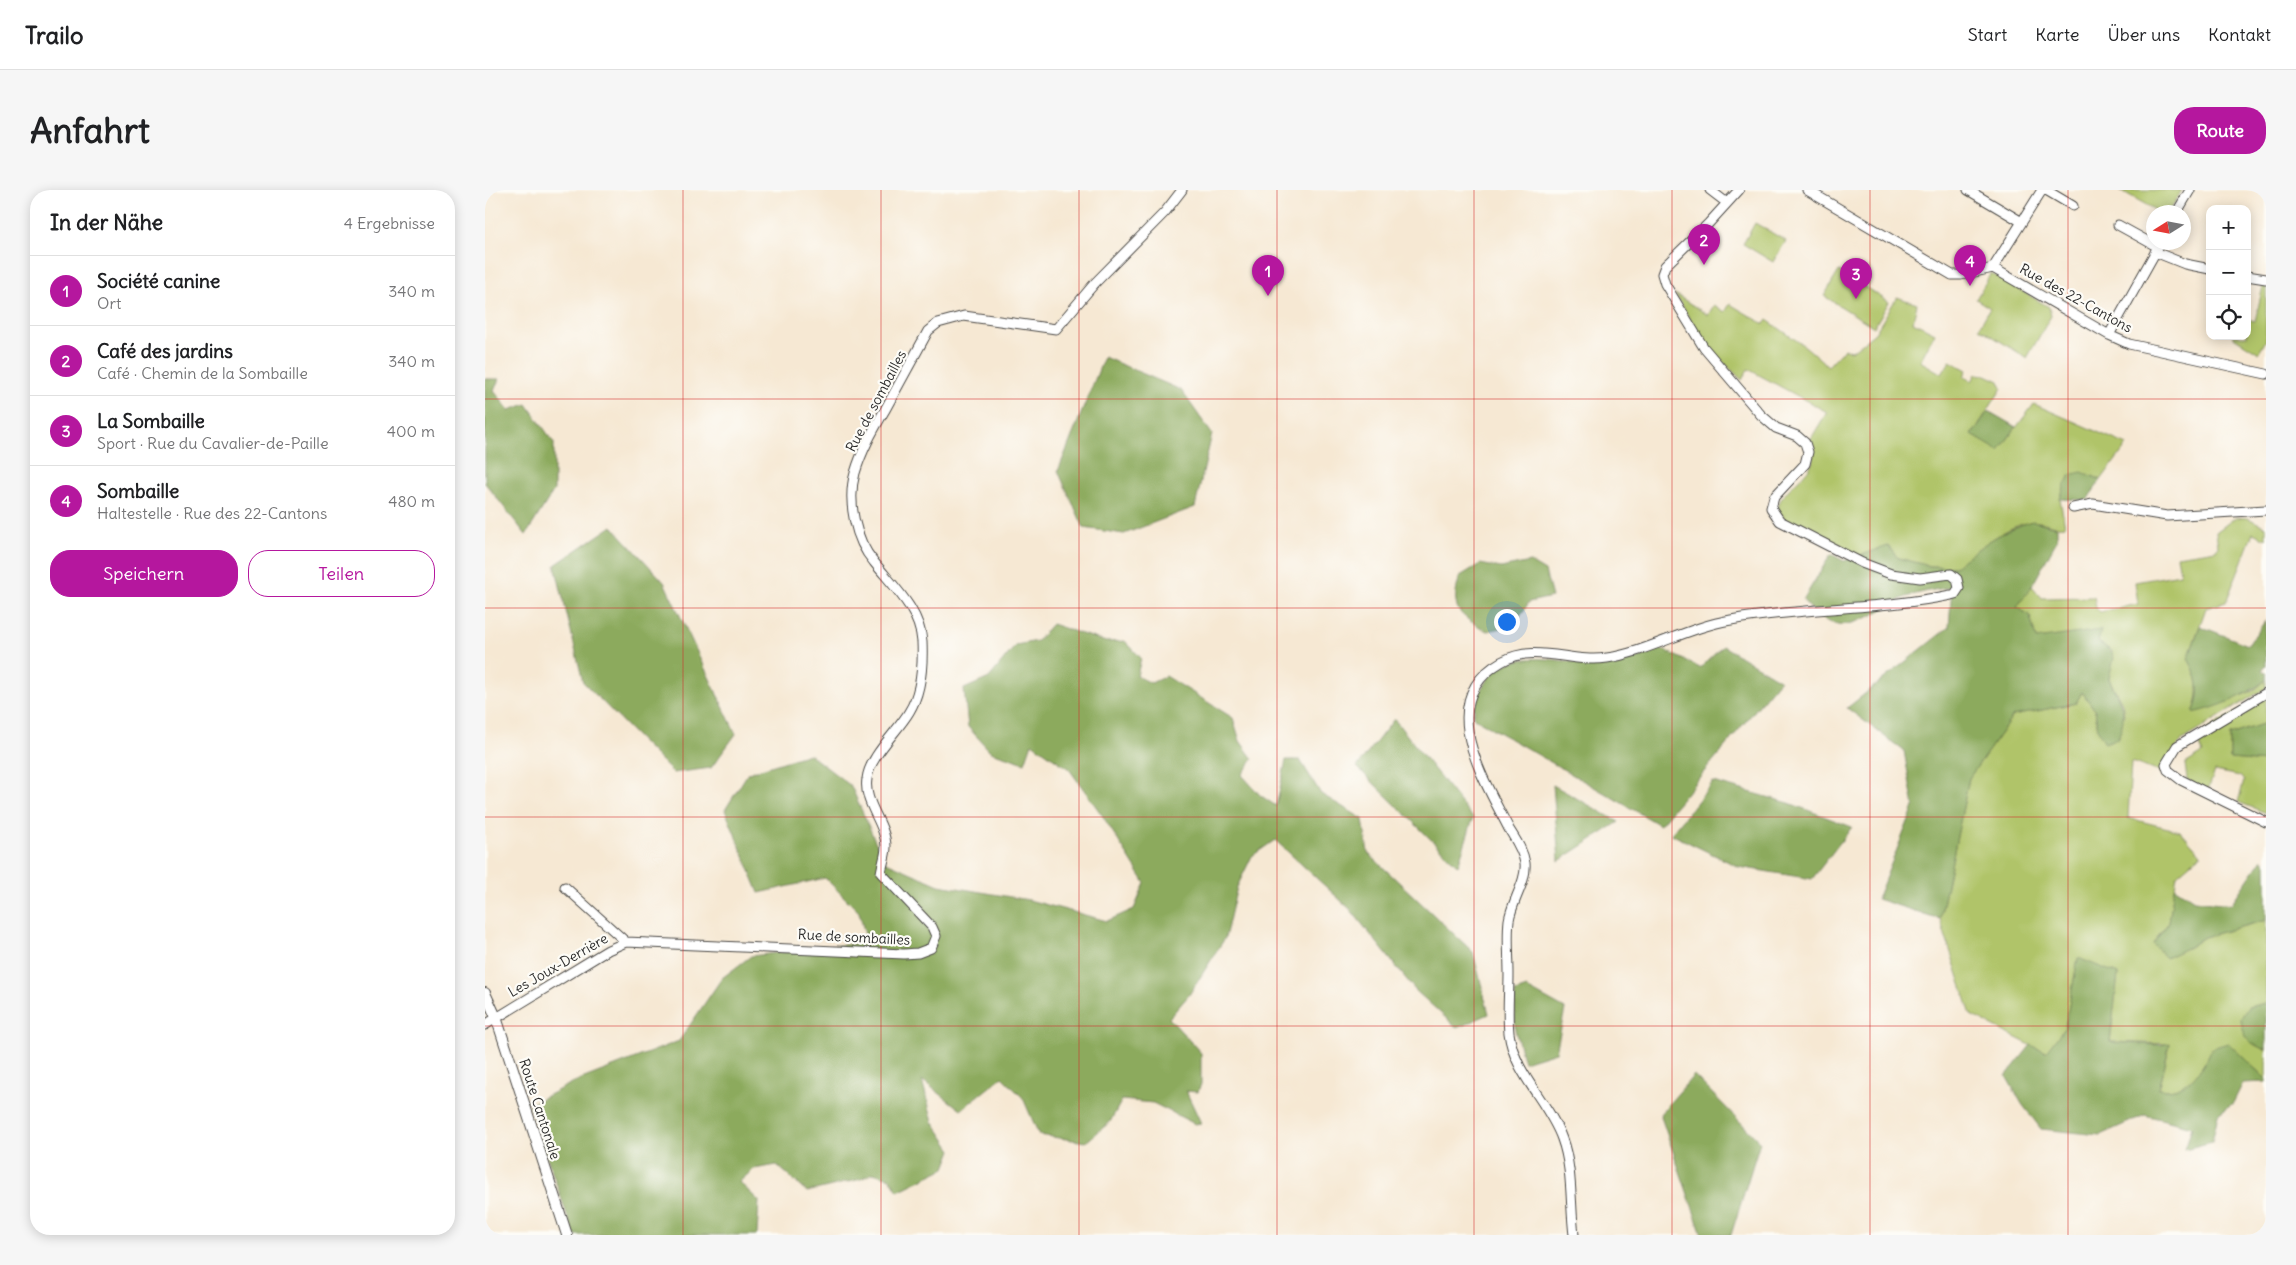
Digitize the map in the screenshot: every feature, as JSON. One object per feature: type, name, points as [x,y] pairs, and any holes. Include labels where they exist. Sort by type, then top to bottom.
[{"type":"street","name":"Rue de sombailles","points":[[626,942],[903,954],[918,953],[931,948],[936,936],[932,927],[881,873],[886,846],[869,797],[866,780],[869,769],[910,711],[919,688],[922,641],[917,619],[910,606],[868,555],[859,536],[853,505],[855,474],[865,446],[928,331],[949,318],[964,316],[1056,329],[1095,283],[1165,212],[1182,190]]},
{"type":"street","points":[[1710,190],[1727,203]]},
{"type":"street","points":[[1574,1235],[1568,1168],[1562,1138],[1522,1068],[1511,1040],[1508,1018],[1509,920],[1525,866],[1521,852],[1489,788],[1471,744],[1466,721],[1473,691],[1485,674],[1503,660],[1513,656],[1543,653],[1584,659],[1606,659],[1719,622],[1907,602],[1951,595],[1959,588],[1957,579],[1951,574],[1920,578],[1903,577],[1876,569],[1787,526],[1773,513],[1771,508],[1774,497],[1805,464],[1808,452],[1805,443],[1797,436],[1776,428],[1766,420],[1704,348],[1665,284],[1661,274],[1665,266],[1739,190]]},
{"type":"street","points":[[1807,190],[1955,276],[1993,268],[2042,190]]},
{"type":"street","points":[[1968,190],[2022,222]]},
{"type":"street","points":[[2047,190],[2073,206]]},
{"type":"street","points":[[2181,205],[2190,190]]},
{"type":"street","points":[[2118,226],[2146,241]]},
{"type":"street","points":[[2109,335],[2156,250]]},
{"type":"street","points":[[2163,250],[2185,264],[2206,268]]},
{"type":"street","name":"Rue des 22-Cantons","points":[[1993,268],[2109,335],[2139,347],[2266,374]]},
{"type":"street","points":[[2251,277],[2266,280]]},
{"type":"street","points":[[2073,508],[2093,504],[2167,516],[2266,510]]},
{"type":"street","points":[[2266,693],[2177,746],[2166,764],[2167,770],[2181,780],[2266,822]]},
{"type":"street","name":"Les Joux-Derrière","points":[[485,1024],[608,950],[626,942],[565,887]]},
{"type":"street","name":"Route Cantonale","points":[[485,993],[496,1017],[567,1235]]},
{"type":"green space","points":[[2120,190],[2182,190],[2173,205],[2147,205]]},
{"type":"green space","points":[[1755,223],[1786,241],[1773,262],[1743,244]]},
{"type":"green space","points":[[1839,271],[1889,302],[1874,327],[1824,296]]},
{"type":"green space","points":[[1991,273],[2049,307],[2051,316],[2027,358],[1979,328],[1990,308],[1976,299]]},
{"type":"green space","points":[[2263,286],[2266,287],[2266,340],[2259,353],[2238,340],[2251,340],[2251,320],[2255,321]]},
{"type":"green space","points":[[1675,294],[1708,315],[1714,305],[1725,312],[1730,304],[1764,324],[1767,320],[1806,347],[1828,366],[1844,349],[1852,351],[1875,333],[1897,297],[1917,304],[1913,322],[1935,333],[1920,361],[1942,374],[1950,361],[1967,370],[1964,376],[1972,381],[1976,374],[1986,375],[1999,381],[2002,388],[1972,435],[1999,450],[2034,404],[2127,445],[2101,480],[2093,476],[2060,499],[2065,526],[2040,522],[2022,524],[1991,540],[1955,567],[1930,566],[1898,558],[1888,547],[1858,557],[1784,519],[1778,512],[1785,494],[1807,471],[1812,462],[1813,453],[1809,442],[1827,412],[1748,369],[1742,380],[1705,345]]},
{"type":"green space","points":[[1104,357],[1181,390],[1212,434],[1195,507],[1124,534],[1084,528],[1058,471]]},
{"type":"green space","points":[[485,379],[499,379],[494,391],[509,410],[527,404],[554,443],[554,490],[526,535],[485,483]]},
{"type":"green space","points":[[1988,411],[2016,427],[1999,451],[1972,435]]},
{"type":"green space","points":[[2082,472],[2101,480],[2087,500],[2060,499],[2070,475]]},
{"type":"green space","points":[[2236,517],[2248,518],[2266,527],[2266,539],[2253,533],[2226,602],[2206,608],[2188,659],[2195,672],[2198,685],[2198,699],[2193,712],[2253,691],[2266,680],[2266,688],[2182,740],[2160,772],[2131,762],[2128,818],[2180,831],[2201,854],[2177,875],[2169,922],[2153,944],[2189,947],[2204,937],[2266,920],[2266,1003],[2248,1007],[2263,1049],[2266,1049],[2266,1079],[2257,1070],[2212,1048],[2204,1065],[2192,1079],[2177,1088],[2169,1090],[2159,1089],[2170,1044],[2110,1042],[2118,974],[2078,959],[2065,1027],[2046,1053],[1971,1015],[1940,919],[1969,778],[2013,716],[2076,703],[2082,692],[2095,710],[2098,730],[2124,715],[2122,703],[2109,679],[2112,651],[2098,642],[2036,639],[2030,616],[2017,607],[2032,586],[2042,598],[2094,597],[2096,608],[2100,612],[2138,604],[2135,582],[2180,574],[2177,556],[2216,550],[2218,546],[2216,532]]},
{"type":"green space","points":[[2033,521],[2057,527],[2057,540],[2032,586],[2017,607],[2030,616],[2036,639],[2101,630],[2098,642],[2113,654],[2109,679],[2122,707],[2123,721],[2118,738],[2105,743],[2098,730],[2095,710],[2082,692],[2076,703],[2013,716],[1969,778],[1940,919],[1877,899],[1914,807],[1904,751],[1847,708],[1949,627],[1952,587],[1906,597],[1864,619],[1842,624],[1831,623],[1820,617],[1803,600],[1831,554],[1844,561],[1888,546],[1898,558],[1930,566],[1955,567],[1973,552],[1992,540],[2022,524]]},
{"type":"green space","points":[[612,526],[664,582],[736,734],[711,768],[673,773],[583,682],[555,565]]},
{"type":"green space","points":[[1530,562],[1545,571],[1552,597],[1529,602],[1512,623],[1487,631],[1463,616],[1456,604],[1460,576],[1480,564],[1501,568]]},
{"type":"green space","points":[[2265,621],[2266,665],[2262,670],[2266,673],[2266,680],[2231,701],[2193,713],[2198,699],[2198,685],[2195,672],[2188,659],[2200,626],[2248,645]]},
{"type":"green space","points":[[1052,624],[1106,642],[1125,641],[1141,658],[1137,676],[1151,683],[1166,676],[1233,718],[1240,741],[1253,759],[1242,775],[1260,795],[1276,806],[1286,760],[1300,760],[1321,794],[1363,819],[1368,853],[1473,952],[1489,1014],[1457,1028],[1415,990],[1350,909],[1275,840],[1252,856],[1237,887],[1225,938],[1189,995],[1169,1018],[1201,1053],[1201,1084],[1198,1092],[1186,1091],[1201,1123],[1195,1124],[1153,1103],[1122,1100],[1110,1122],[1086,1142],[1039,1135],[1023,1098],[1002,1077],[961,1110],[922,1080],[933,1122],[952,1150],[945,1168],[898,1191],[890,1178],[873,1173],[861,1179],[807,1192],[777,1165],[754,1169],[739,1182],[759,1201],[757,1235],[574,1235],[529,1105],[574,1082],[679,1041],[722,978],[751,956],[867,942],[859,912],[825,878],[759,893],[725,810],[748,773],[809,754],[851,786],[884,861],[939,885],[1029,900],[1107,921],[1134,909],[1145,883],[1102,815],[1069,769],[1032,743],[1025,763],[991,752],[968,727],[964,689],[989,678],[1016,645],[1037,641]]},
{"type":"green space","points":[[1723,646],[1780,680],[1660,825],[1474,718],[1474,707],[1479,692],[1497,670],[1511,662],[1527,659],[1545,659],[1614,664],[1632,660],[1662,649],[1700,668]]},
{"type":"green space","points":[[2266,694],[2266,723],[2230,735],[2230,759],[2266,762],[2266,813],[2238,802],[2244,781],[2240,776],[2215,771],[2208,790],[2187,780],[2185,764],[2203,753],[2199,743],[2200,734]]},
{"type":"green space","points":[[1394,719],[1473,818],[1458,866],[1357,767]]},
{"type":"green space","points":[[2266,723],[2266,762],[2230,759],[2230,735]]},
{"type":"green space","points":[[1713,782],[1789,803],[1852,827],[1812,879],[1739,867],[1671,834]]},
{"type":"green space","points":[[1553,785],[1619,822],[1559,861]]},
{"type":"green space","points":[[2262,859],[2266,865],[2266,920],[2204,937],[2166,958],[2153,944],[2169,922],[2174,887],[2194,900],[2231,904]]},
{"type":"green space","points":[[2078,958],[2118,974],[2110,1042],[2161,1045],[2170,1043],[2159,1089],[2169,1090],[2185,1084],[2192,1079],[2204,1064],[2212,1048],[2228,1043],[2266,1079],[2266,1082],[2243,1083],[2233,1103],[2218,1114],[2212,1142],[2185,1149],[2192,1127],[2145,1115],[2100,1135],[2041,1129],[2022,1104],[2006,1076],[2031,1045],[2046,1052],[2065,1027]]},
{"type":"green space","points":[[1527,988],[1565,1009],[1556,1052],[1524,1062],[1515,1030],[1515,992]]},
{"type":"green space","points":[[2266,1003],[2266,1049],[2255,1045],[2247,1038],[2241,1018],[2248,1007]]},
{"type":"green space","points":[[1694,1075],[1760,1142],[1731,1235],[1702,1235],[1660,1114]]},
{"type":"place","name":"Café des jardins","points":[[1704,265]]},
{"type":"place","name":"Sombaille","points":[[1970,286]]},
{"type":"place","name":"Société canine","points":[[1268,296]]},
{"type":"place","name":"La Sombaille","points":[[1856,299]]}]
